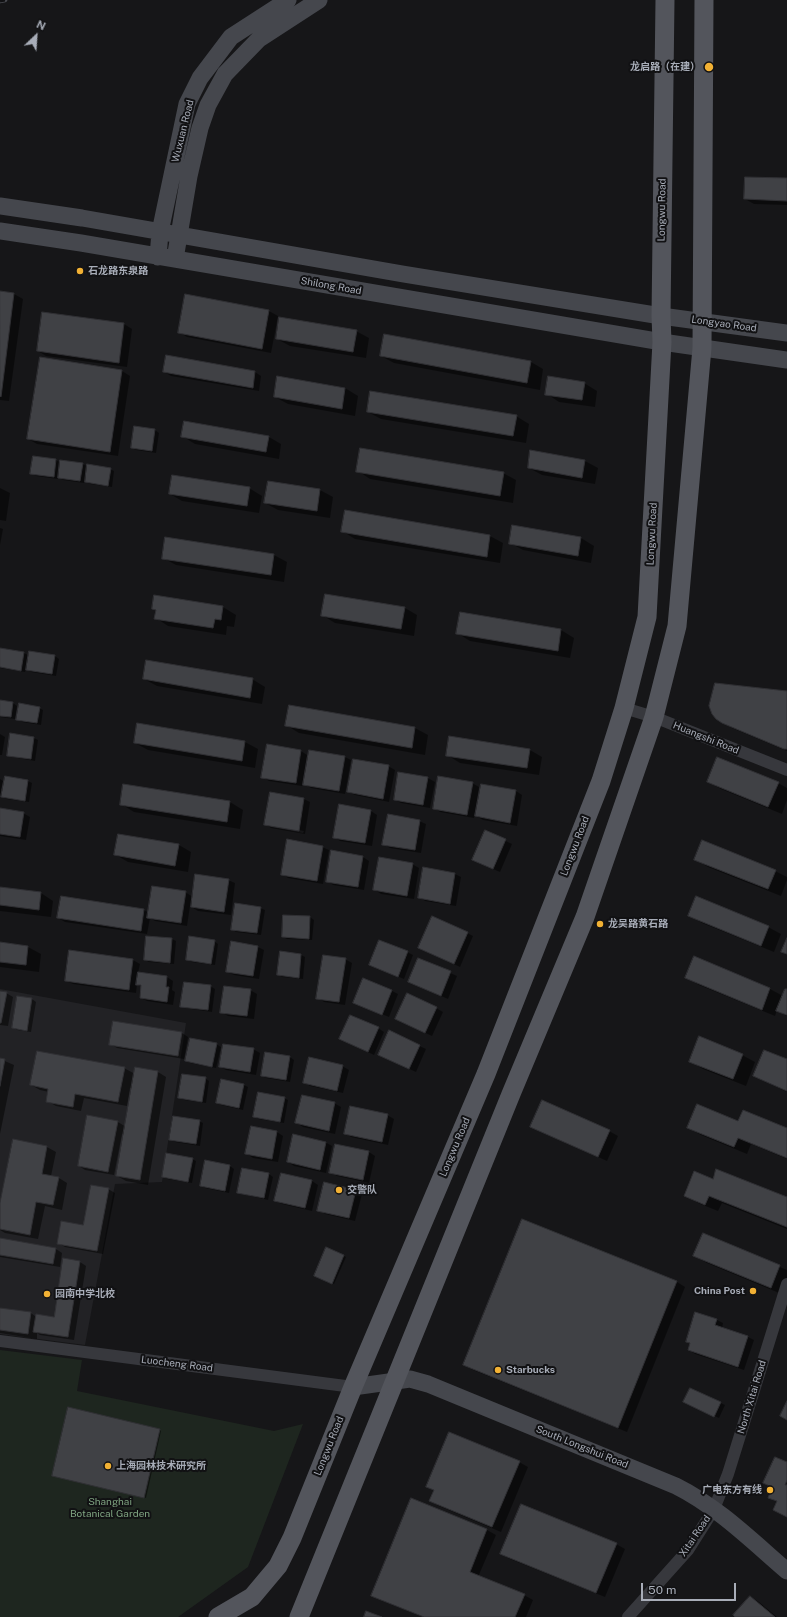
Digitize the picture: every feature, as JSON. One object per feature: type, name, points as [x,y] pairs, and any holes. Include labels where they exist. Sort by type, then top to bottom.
[{"type":"main road","name":"Wuxuan Road","points":[[158,257],[160,232],[187,104],[200,78],[231,37],[288,0]]},
{"type":"main road","points":[[175,259],[178,235],[200,128],[208,105],[225,74],[259,39],[319,0]]},
{"type":"main road","name":"Longwu Road","points":[[218,1617],[252,1597],[278,1566],[292,1538],[353,1387],[497,1045],[600,781],[624,708],[647,617],[662,342],[661,316],[665,0]]},
{"type":"main road","points":[[299,1617],[396,1381],[511,1094],[585,917],[654,717],[677,626],[702,348],[704,0]]},
{"type":"main road","points":[[0,206],[661,316]]},
{"type":"main road","name":"Shilong Road","points":[[0,231],[175,259],[662,342]]},
{"type":"main road","name":"Longyao Road","points":[[661,316],[787,333]]},
{"type":"main road","points":[[662,342],[787,360]]},
{"type":"main road","name":"South Longshui Road","points":[[353,1387],[410,1380],[428,1384],[676,1486],[695,1495],[714,1509],[787,1571]]},
{"type":"street","name":"Huangshi Road","points":[[624,708],[654,717],[787,770]]},
{"type":"street","name":"North Xitai Road","points":[[714,1509],[728,1474],[787,1284]]},
{"type":"street","name":"Luocheng Road","points":[[0,1341],[353,1387]]},
{"type":"street","name":"Xitai Road","points":[[628,1617],[688,1550],[714,1509]]},
{"type":"shaded area","points":[[0,989],[186,1023],[162,1182],[115,1184],[85,1345],[0,1334]]},
{"type":"green space","name":"Shanghai Botanical Garden","points":[[0,1350],[82,1360],[77,1391],[274,1431],[303,1424],[248,1567],[178,1617],[0,1617]]},
{"type":"building","points":[[745,177],[787,178],[787,201],[744,199]]},
{"type":"building","points":[[0,291],[14,293],[1,397],[0,396]]},
{"type":"building","points":[[185,294],[269,310],[262,349],[178,333]]},
{"type":"building","points":[[42,312],[124,323],[119,363],[37,351]]},
{"type":"building","points":[[279,317],[357,330],[353,352],[276,339]]},
{"type":"building","points":[[384,334],[531,361],[527,383],[380,356]]},
{"type":"building","points":[[166,355],[255,371],[253,388],[163,372]]},
{"type":"building","points":[[40,357],[122,370],[110,452],[27,439]]},
{"type":"building","points":[[277,376],[345,388],[342,409],[274,397]]},
{"type":"building","points":[[548,376],[585,382],[582,400],[545,395]]},
{"type":"building","points":[[370,391],[517,415],[513,436],[367,412]]},
{"type":"building","points":[[184,421],[269,436],[266,452],[181,437]]},
{"type":"building","points":[[134,426],[155,429],[152,451],[131,448]]},
{"type":"building","points":[[360,448],[504,472],[500,496],[356,472]]},
{"type":"building","points":[[530,450],[585,460],[582,478],[528,468]]},
{"type":"building","points":[[33,456],[56,459],[54,477],[30,474]]},
{"type":"building","points":[[60,460],[83,463],[80,481],[58,478]]},
{"type":"building","points":[[87,464],[111,468],[108,486],[85,482]]},
{"type":"building","points":[[172,475],[250,487],[247,506],[169,494]]},
{"type":"building","points":[[268,481],[320,489],[317,511],[264,503]]},
{"type":"building","points":[[345,510],[490,535],[487,557],[341,532]]},
{"type":"building","points":[[512,525],[581,537],[578,556],[509,544]]},
{"type":"building","points":[[165,537],[274,554],[271,575],[162,559]]},
{"type":"building","points":[[325,594],[405,607],[401,629],[321,616]]},
{"type":"building","points":[[154,595],[223,606],[221,620],[215,619],[213,628],[154,619],[156,610],[152,609]]},
{"type":"building","points":[[460,612],[561,629],[558,651],[456,634]]},
{"type":"building","points":[[0,648],[24,652],[21,671],[0,667]]},
{"type":"building","points":[[29,651],[55,655],[52,674],[26,670]]},
{"type":"building","points":[[146,660],[253,678],[250,698],[143,679]]},
{"type":"building","points":[[715,683],[787,691],[787,749],[722,723],[716,719],[709,706]]},
{"type":"building","points":[[0,700],[13,702],[11,717],[0,716]]},
{"type":"building","points":[[19,703],[40,707],[37,723],[16,720]]},
{"type":"building","points":[[289,705],[415,727],[412,748],[285,726]]},
{"type":"building","points":[[137,723],[245,741],[242,761],[134,743]]},
{"type":"building","points":[[10,733],[34,737],[31,759],[7,756]]},
{"type":"building","points":[[449,736],[530,749],[527,768],[446,756]]},
{"type":"building","points":[[267,744],[301,750],[296,783],[261,778]]},
{"type":"building","points":[[309,750],[345,756],[339,791],[303,785]]},
{"type":"building","points":[[717,757],[779,782],[768,807],[707,782]]},
{"type":"building","points":[[353,759],[389,765],[383,799],[347,792]]},
{"type":"building","points":[[398,772],[428,777],[423,805],[394,800]]},
{"type":"building","points":[[5,776],[28,780],[25,801],[1,797]]},
{"type":"building","points":[[438,776],[473,782],[467,815],[433,809]]},
{"type":"building","points":[[123,784],[230,801],[227,822],[120,805]]},
{"type":"building","points":[[481,784],[516,790],[510,823],[475,816]]},
{"type":"building","points":[[270,792],[304,798],[299,831],[264,825]]},
{"type":"building","points":[[339,804],[371,810],[365,843],[333,838]]},
{"type":"building","points":[[0,808],[24,812],[20,837],[0,834]]},
{"type":"building","points":[[388,814],[420,820],[415,850],[382,845]]},
{"type":"building","points":[[485,830],[506,839],[493,869],[472,860]]},
{"type":"building","points":[[118,834],[179,844],[175,866],[114,855]]},
{"type":"building","points":[[287,839],[323,846],[317,881],[281,875]]},
{"type":"building","points":[[702,840],[776,870],[768,889],[694,860]]},
{"type":"building","points":[[331,850],[363,856],[358,887],[326,882]]},
{"type":"building","points":[[379,857],[413,863],[407,896],[373,890]]},
{"type":"building","points":[[423,867],[455,873],[450,904],[418,898]]},
{"type":"building","points":[[195,874],[229,879],[224,912],[191,907]]},
{"type":"building","points":[[152,886],[186,891],[181,923],[147,918]]},
{"type":"building","points":[[0,887],[41,892],[39,910],[0,905]]},
{"type":"building","points":[[61,896],[144,909],[141,931],[57,918]]},
{"type":"building","points":[[696,896],[769,926],[761,946],[688,916]]},
{"type":"building","points":[[235,903],[261,907],[257,933],[231,930]]},
{"type":"building","points":[[283,915],[310,916],[309,939],[282,937]]},
{"type":"building","points":[[432,916],[468,932],[454,964],[418,948]]},
{"type":"building","points":[[146,936],[172,938],[170,963],[144,960]]},
{"type":"building","points":[[189,936],[215,940],[211,964],[186,960]]},
{"type":"building","points":[[787,938],[787,954],[781,952]]},
{"type":"building","points":[[379,940],[408,951],[398,977],[369,965]]},
{"type":"building","points":[[231,941],[258,946],[253,976],[226,972]]},
{"type":"building","points":[[0,942],[28,946],[26,965],[0,962]]},
{"type":"building","points":[[69,950],[133,959],[129,990],[65,981]]},
{"type":"building","points":[[280,951],[301,954],[299,978],[277,975]]},
{"type":"building","points":[[323,955],[346,958],[339,1002],[316,999]]},
{"type":"building","points":[[694,956],[770,988],[762,1010],[685,978]]},
{"type":"building","points":[[418,958],[451,971],[441,996],[408,982]]},
{"type":"building","points":[[138,972],[167,976],[166,987],[169,987],[167,1002],[140,998],[141,985],[136,985]]},
{"type":"building","points":[[363,978],[392,990],[382,1015],[353,1003]]},
{"type":"building","points":[[184,982],[211,985],[208,1010],[180,1007]]},
{"type":"building","points":[[224,986],[251,989],[247,1016],[220,1013]]},
{"type":"building","points":[[785,989],[787,989],[787,1015],[776,1011]]},
{"type":"building","points":[[0,991],[7,992],[1,1023],[0,1023]]},
{"type":"building","points":[[407,993],[437,1007],[425,1033],[395,1019]]},
{"type":"building","points":[[17,996],[32,998],[27,1031],[12,1028]]},
{"type":"building","points":[[350,1015],[379,1027],[368,1052],[339,1039]]},
{"type":"building","points":[[113,1021],[182,1032],[178,1056],[109,1045]]},
{"type":"building","points":[[389,1030],[420,1045],[409,1069],[378,1055]]},
{"type":"building","points":[[699,1036],[743,1054],[733,1079],[689,1062]]},
{"type":"building","points":[[190,1038],[217,1043],[212,1067],[185,1061]]},
{"type":"building","points":[[223,1044],[254,1048],[250,1072],[219,1067]]},
{"type":"building","points":[[764,1050],[787,1059],[787,1091],[753,1076]]},
{"type":"building","points":[[37,1051],[125,1067],[118,1102],[75,1094],[73,1107],[46,1102],[48,1089],[30,1085]]},
{"type":"building","points":[[265,1052],[290,1056],[286,1080],[261,1076]]},
{"type":"building","points":[[309,1057],[343,1065],[337,1091],[303,1083]]},
{"type":"building","points":[[0,1058],[5,1059],[0,1086]]},
{"type":"building","points":[[135,1067],[158,1071],[140,1180],[116,1176]]},
{"type":"building","points":[[182,1074],[206,1077],[202,1102],[178,1098]]},
{"type":"building","points":[[221,1079],[244,1084],[239,1108],[216,1103]]},
{"type":"building","points":[[258,1092],[285,1097],[280,1122],[253,1117]]},
{"type":"building","points":[[302,1095],[335,1102],[329,1131],[295,1123]]},
{"type":"building","points":[[542,1100],[610,1130],[598,1157],[530,1127]]},
{"type":"building","points":[[697,1104],[738,1121],[743,1110],[787,1128],[787,1158],[738,1138],[734,1147],[687,1128]]},
{"type":"building","points":[[350,1106],[388,1114],[382,1142],[344,1134]]},
{"type":"building","points":[[87,1115],[118,1121],[108,1172],[78,1166]]},
{"type":"building","points":[[173,1116],[200,1120],[196,1144],[169,1140]]},
{"type":"building","points":[[251,1126],[277,1131],[272,1159],[245,1154]]},
{"type":"building","points":[[293,1134],[326,1142],[320,1170],[287,1162]]},
{"type":"building","points":[[13,1139],[47,1146],[42,1174],[59,1177],[53,1205],[36,1202],[30,1235],[0,1229],[0,1203]]},
{"type":"building","points":[[335,1144],[369,1151],[363,1180],[329,1173]]},
{"type":"building","points":[[166,1153],[193,1158],[188,1182],[162,1177]]},
{"type":"building","points":[[205,1160],[230,1165],[225,1191],[200,1186]]},
{"type":"building","points":[[242,1168],[269,1173],[264,1198],[237,1193]]},
{"type":"building","points":[[716,1169],[787,1197],[787,1227],[709,1196],[705,1205],[684,1196],[694,1171],[713,1179]]},
{"type":"building","points":[[281,1173],[312,1180],[305,1208],[274,1201]]},
{"type":"building","points":[[324,1182],[356,1190],[349,1218],[317,1211]]},
{"type":"building","points":[[91,1185],[109,1188],[97,1251],[57,1244],[61,1221],[83,1225]]},
{"type":"building","points":[[522,1219],[677,1281],[618,1428],[463,1365]]},
{"type":"building","points":[[703,1233],[780,1265],[771,1288],[693,1256]]},
{"type":"building","points":[[0,1238],[56,1248],[53,1264],[0,1255]]},
{"type":"building","points":[[326,1247],[344,1255],[332,1284],[314,1276]]},
{"type":"building","points":[[63,1258],[80,1261],[68,1337],[33,1332],[36,1314],[54,1317]]},
{"type":"building","points":[[0,1308],[31,1312],[28,1334],[0,1330]]},
{"type":"building","points":[[695,1312],[717,1319],[715,1325],[748,1336],[738,1367],[688,1350],[690,1343],[686,1342]]},
{"type":"building","points":[[690,1388],[721,1402],[714,1417],[683,1402]]},
{"type":"building","points":[[787,1401],[787,1420],[780,1416]]},
{"type":"building","points":[[68,1407],[160,1429],[144,1498],[52,1476]]},
{"type":"building","points":[[449,1432],[520,1461],[492,1527],[429,1501],[434,1490],[426,1487]]},
{"type":"building","points":[[775,1457],[787,1462],[787,1480],[785,1485],[787,1485],[787,1517],[773,1510],[777,1501],[768,1498],[772,1487],[763,1483]]},
{"type":"building","points":[[411,1498],[487,1529],[470,1572],[525,1594],[515,1617],[424,1617],[371,1596]]},
{"type":"building","points":[[521,1504],[617,1543],[596,1593],[500,1554]]},
{"type":"building","points":[[750,1596],[775,1617],[735,1617],[733,1615]]},
{"type":"building","points":[[366,1611],[382,1617],[364,1617]]},
{"type":"railway","points":[[0,1],[5,0]]},
{"type":"place","name":"龙启路（在建）","points":[[709,67]]},
{"type":"place","name":"石龙路东泉路","points":[[80,271]]},
{"type":"place","name":"龙吴路黄石路","points":[[600,924]]},
{"type":"place","name":"交警队","points":[[339,1190]]},
{"type":"place","name":"China Post","points":[[753,1291]]},
{"type":"place","name":"园南中学北校","points":[[47,1294]]},
{"type":"place","name":"Starbucks","points":[[498,1370]]},
{"type":"place","name":"上海园林技术研究所","points":[[108,1466]]},
{"type":"place","name":"广电东方有线","points":[[770,1490]]}]
